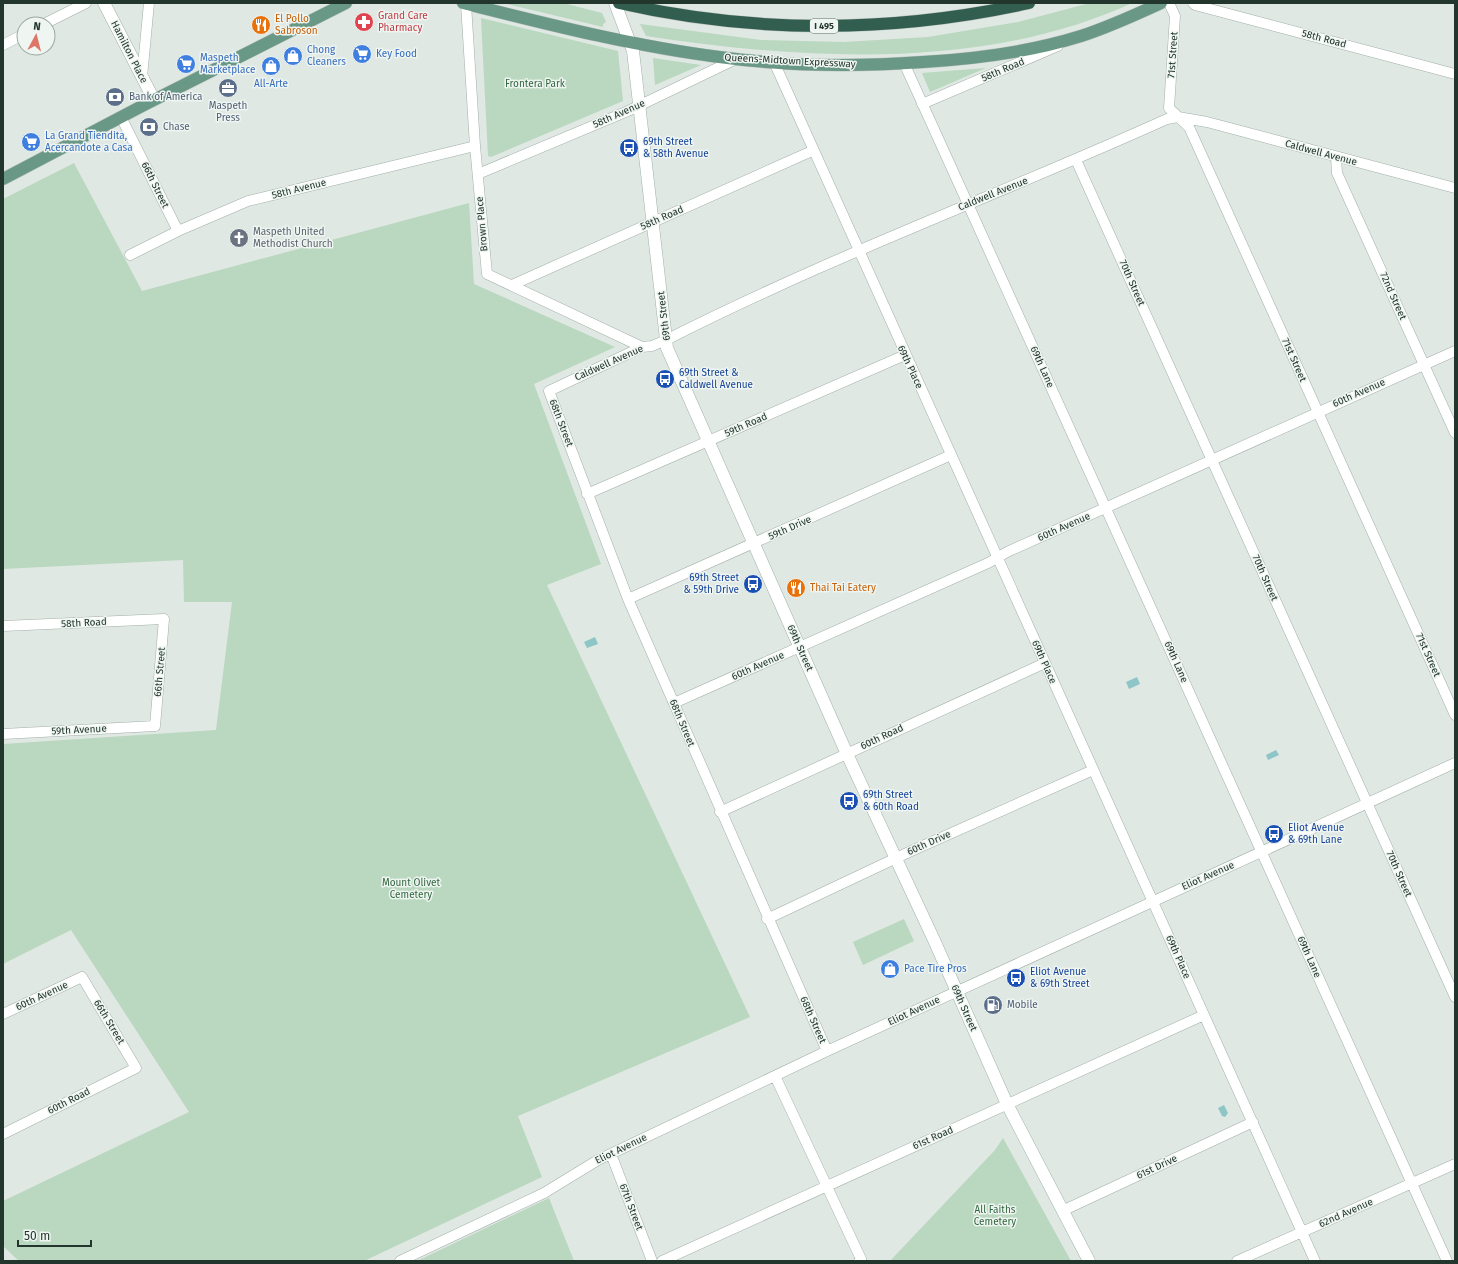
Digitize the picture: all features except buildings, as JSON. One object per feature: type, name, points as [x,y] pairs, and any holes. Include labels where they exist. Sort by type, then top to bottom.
[{"type":"highway","name":"I 495","points":[[619,3],[702,18],[775,26],[848,26],[919,22],[1029,3]]},
{"type":"main road","name":"Hamilton Place","points":[[104,3],[154,100]]},
{"type":"main road","points":[[3,179],[154,100],[346,3]]},
{"type":"main road","name":"Queens-Midtown Expressway","points":[[465,3],[630,42],[736,59],[838,65],[904,63],[1011,52],[1083,35],[1161,3]]},
{"type":"main road","name":"69th Street","points":[[615,3],[630,42],[639,106],[667,348],[894,859],[1007,1104],[1089,1261]]},
{"type":"street","points":[[56,18],[86,3]]},
{"type":"street","points":[[142,77],[149,3]]},
{"type":"street","name":"Brown Place","points":[[465,3],[475,146],[487,274],[642,347]]},
{"type":"street","name":"71st Street","points":[[1169,3],[1176,16],[1169,108],[1190,127],[1455,715]]},
{"type":"street","name":"58th Road","points":[[1193,3],[1195,6],[1455,74]]},
{"type":"street","name":"58th Road","points":[[922,104],[1083,35]]},
{"type":"street","points":[[3,45],[16,38]]},
{"type":"street","name":"58th Avenue","points":[[478,174],[639,106],[736,59]]},
{"type":"street","name":"69th Place","points":[[774,62],[812,151],[1315,1261]]},
{"type":"street","name":"69th Lane","points":[[904,63],[1447,1261]]},
{"type":"street","name":"66th Street","points":[[121,117],[178,231]]},
{"type":"street","name":"Caldwell Avenue","points":[[549,391],[642,347],[652,346],[666,340],[858,251],[1076,160],[1167,119],[1178,117],[1208,122],[1455,188]]},
{"type":"street","name":"58th Avenue","points":[[130,255],[178,231],[248,201],[475,146]]},
{"type":"street","name":"58th Road","points":[[512,285],[812,151]]},
{"type":"street","name":"72nd Street","points":[[1336,157],[1337,173],[1455,433]]},
{"type":"street","name":"70th Street","points":[[1076,160],[1455,997]]},
{"type":"street","name":"60th Avenue","points":[[674,703],[1455,351]]},
{"type":"street","name":"59th Road","points":[[587,494],[709,442],[905,355]]},
{"type":"street","name":"68th Street","points":[[549,391],[628,599],[767,919],[827,1051]]},
{"type":"street","name":"59th Drive","points":[[628,599],[951,455]]},
{"type":"street","name":"58th Road","points":[[3,626],[164,619]]},
{"type":"street","name":"66th Street","points":[[155,726],[164,619]]},
{"type":"street","name":"60th Road","points":[[720,812],[1045,663]]},
{"type":"street","name":"59th Avenue","points":[[3,734],[155,726]]},
{"type":"street","name":"Eliot Avenue","points":[[400,1261],[544,1193],[610,1154],[827,1051],[1455,763]]},
{"type":"street","name":"60th Drive","points":[[767,919],[894,859],[1093,770]]},
{"type":"street","name":"66th Street","points":[[82,977],[136,1068]]},
{"type":"street","name":"60th Avenue","points":[[3,1014],[82,977]]},
{"type":"street","name":"61st Road","points":[[662,1261],[1204,1015]]},
{"type":"street","name":"60th Road","points":[[3,1134],[136,1068]]},
{"type":"street","points":[[775,1076],[860,1260]]},
{"type":"street","name":"61st Drive","points":[[1062,1211],[1253,1122]]},
{"type":"street","name":"67th Street","points":[[610,1154],[652,1261]]},
{"type":"street","name":"62nd Avenue","points":[[1237,1261],[1455,1164]]},
{"type":"green space","points":[[503,3],[563,3],[602,13],[606,22],[603,24],[603,27]]},
{"type":"green space","points":[[1090,3],[1132,3],[1075,25],[1016,40],[955,50],[892,54],[830,54],[767,51],[706,44],[646,36],[640,24],[761,40],[844,42],[928,37],[1018,22]]},
{"type":"green space","name":"Frontera Park","points":[[481,18],[618,51],[623,101],[491,157],[488,156]]},
{"type":"green space","points":[[653,58],[701,65],[655,85]]},
{"type":"green space","points":[[986,68],[930,92],[922,73]]},
{"type":"green space","name":"Mount Olivet Cemetery","points":[[74,163],[142,291],[469,203],[474,284],[615,347],[534,384],[601,564],[547,585],[750,1017],[518,1116],[542,1177],[364,1261],[19,1261],[3,1246],[3,1201],[189,1112],[71,930],[3,964],[3,744],[216,730],[232,602],[184,602],[183,560],[3,569],[3,199]]},
{"type":"green space","points":[[904,919],[914,941],[863,965],[853,942]]},
{"type":"green space","name":"All Faiths Cemetery","points":[[1003,1138],[1071,1261],[890,1261],[995,1150]]},
{"type":"green space","points":[[549,1198],[574,1261],[417,1261]]},
{"type":"water","points":[[595,637],[598,644],[587,648],[584,642]]},
{"type":"water","points":[[1137,677],[1140,684],[1129,689],[1126,682]]},
{"type":"water","points":[[1276,750],[1279,755],[1268,760],[1266,755]]},
{"type":"water","points":[[1224,1105],[1228,1113],[1225,1117],[1222,1116],[1218,1108]]},
{"type":"place","name":"Grand Care Pharmacy","points":[[364,22]]},
{"type":"place","name":"El Pollo Sabroson","points":[[261,25]]},
{"type":"place","name":"Key Food","points":[[362,54]]},
{"type":"place","name":"Chong Cleaners","points":[[293,56]]},
{"type":"place","name":"Maspeth Marketplace","points":[[186,64]]},
{"type":"place","name":"All-Arte","points":[[271,66]]},
{"type":"place","name":"Maspeth Press","points":[[228,88]]},
{"type":"place","name":"Bank of America","points":[[115,97]]},
{"type":"place","name":"Chase","points":[[149,127]]},
{"type":"place","name":"La Grand Tiendita, Acercandote a Casa","points":[[31,142]]},
{"type":"place","name":"69th Street & 58th Avenue","points":[[629,148]]},
{"type":"place","name":"Maspeth United Methodist Church","points":[[239,238]]},
{"type":"place","name":"69th Street & Caldwell Avenue","points":[[665,379]]},
{"type":"place","name":"69th Street & 59th Drive","points":[[753,584]]},
{"type":"place","name":"Thai Tai Eatery","points":[[796,588]]},
{"type":"place","name":"69th Street & 60th Road","points":[[849,801]]},
{"type":"place","name":"Eliot Avenue & 69th Lane","points":[[1274,834]]},
{"type":"place","name":"Pace Tire Pros","points":[[890,969]]},
{"type":"place","name":"Eliot Avenue & 69th Street","points":[[1016,978]]},
{"type":"place","name":"Mobile","points":[[993,1005]]}]
